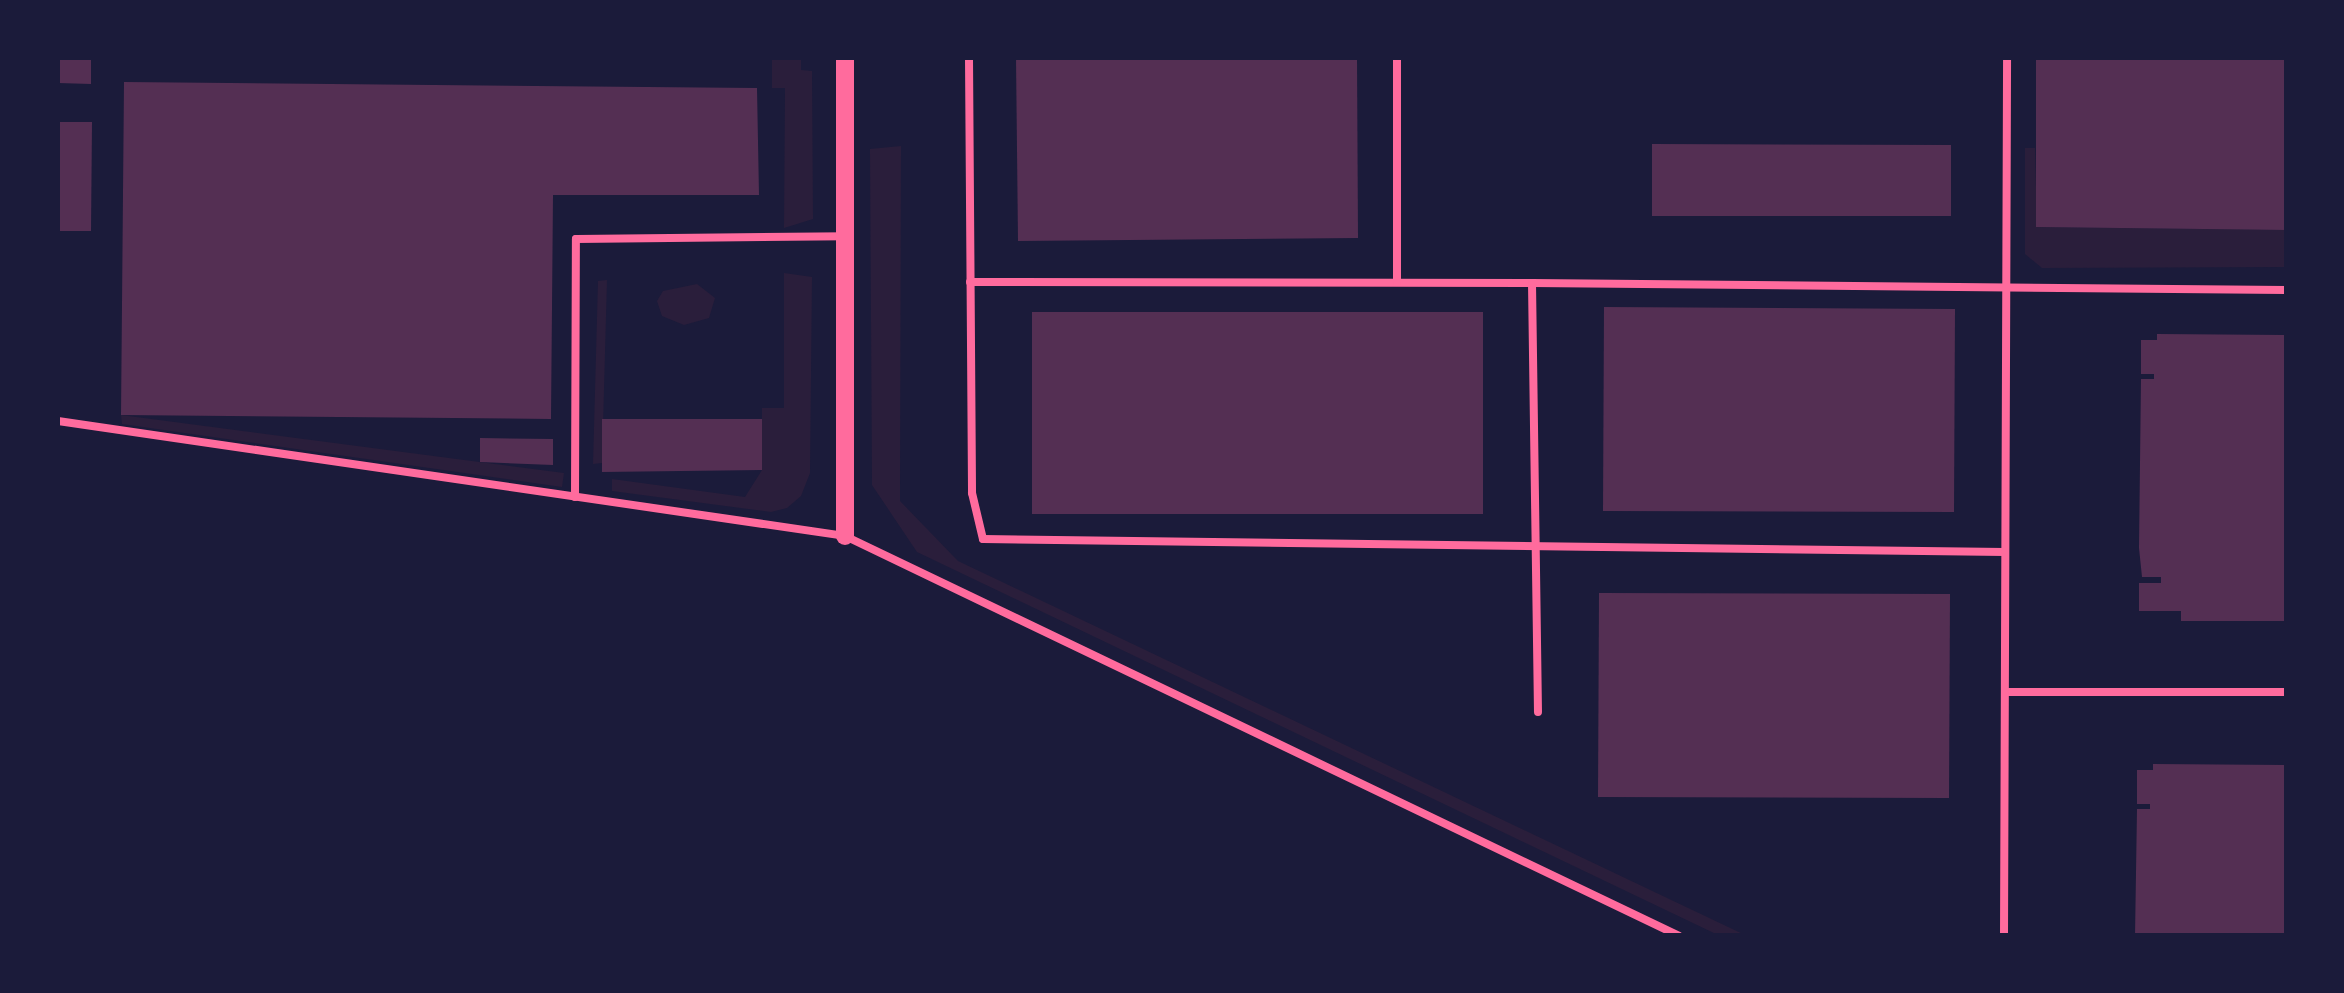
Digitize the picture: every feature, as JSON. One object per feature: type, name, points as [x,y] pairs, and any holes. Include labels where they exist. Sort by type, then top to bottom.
[{"type":"street","points":[[845,58],[845,536]]},
{"type":"lane","points":[[969,58],[972,494],[983,540],[2005,552]]},
{"type":"lane","points":[[1397,58],[1397,282]]},
{"type":"lane","points":[[2004,936],[2007,58]]},
{"type":"lane","points":[[576,497],[576,239],[845,236]]},
{"type":"lane","points":[[970,282],[2286,290]]},
{"type":"lane","points":[[1532,283],[1538,712]]},
{"type":"lane","points":[[58,421],[845,536],[1679,936]]},
{"type":"lane","points":[[2005,692],[2286,692]]},
{"type":"shaded area","points":[[772,58],[801,58],[801,70],[812,71],[813,219],[784,228],[785,88],[772,88]]},
{"type":"shaded area","points":[[901,146],[900,501],[958,561],[1745,935],[1718,935],[917,552],[872,485],[870,149]]},
{"type":"shaded area","points":[[2025,148],[2035,148],[2037,227],[2286,230],[2286,267],[2042,268],[2025,254]]},
{"type":"shaded area","points":[[784,273],[812,277],[810,473],[801,496],[787,508],[771,512],[612,491],[612,479],[745,497],[762,470],[762,408],[784,408]]},
{"type":"shaded area","points":[[607,280],[602,463],[593,464],[598,281]]},
{"type":"shaded area","points":[[697,284],[715,298],[709,318],[684,325],[662,316],[657,301],[663,291]]},
{"type":"shaded area","points":[[121,415],[564,473],[562,487],[122,424]]},
{"type":"building","points":[[58,58],[91,58],[91,84],[58,83]]},
{"type":"building","points":[[1016,58],[1357,58],[1358,238],[1018,241]]},
{"type":"building","points":[[2036,58],[2286,58],[2286,230],[2036,227]]},
{"type":"building","points":[[124,82],[757,88],[759,195],[553,195],[551,419],[121,415]]},
{"type":"building","points":[[58,122],[92,122],[91,231],[58,231]]},
{"type":"building","points":[[1652,144],[1951,145],[1951,216],[1652,216]]},
{"type":"building","points":[[1604,307],[1955,309],[1954,512],[1603,511]]},
{"type":"building","points":[[1032,312],[1483,312],[1483,514],[1032,514]]},
{"type":"building","points":[[2157,334],[2286,335],[2286,621],[2181,621],[2181,611],[2139,611],[2139,583],[2161,583],[2161,577],[2142,577],[2139,548],[2141,379],[2154,379],[2154,374],[2141,374],[2141,340],[2157,340]]},
{"type":"building","points":[[602,419],[762,419],[762,470],[602,472]]},
{"type":"building","points":[[480,438],[553,439],[553,465],[480,462]]},
{"type":"building","points":[[1599,593],[1950,594],[1949,798],[1598,797]]},
{"type":"building","points":[[2153,764],[2286,765],[2286,936],[2135,936],[2137,809],[2150,809],[2150,804],[2137,804],[2137,770],[2153,770]]}]
